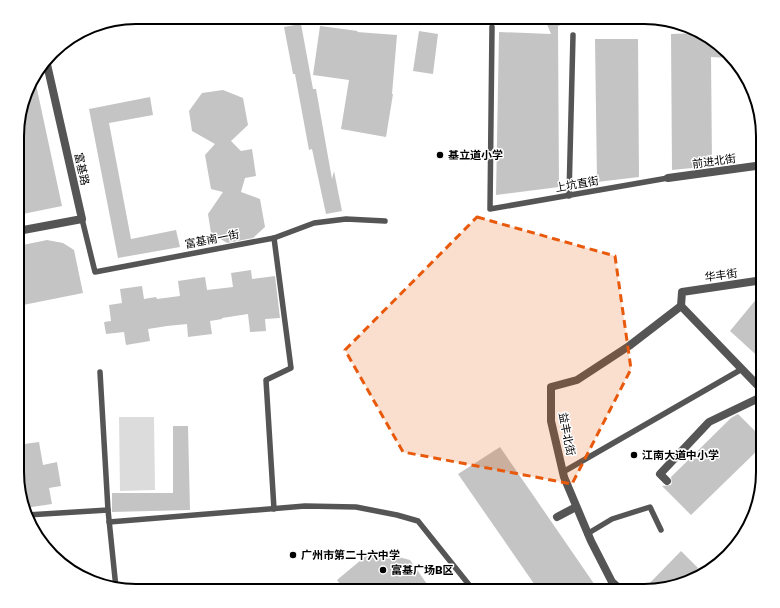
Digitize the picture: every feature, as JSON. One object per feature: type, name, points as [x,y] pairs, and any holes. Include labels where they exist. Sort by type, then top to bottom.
[{"type":"street","name":"富基路","points":[[48,67],[82,219]]},
{"type":"street","name":"前进北街","points":[[668,178],[756,166]]},
{"type":"street","points":[[24,230],[82,219]]},
{"type":"street","name":"华丰街","points":[[680,306],[682,292],[756,281]]},
{"type":"street","points":[[680,306],[756,384]]},
{"type":"street","name":"益丰北街","points":[[614,584],[587,534],[563,472],[551,421],[551,387],[578,380],[629,346],[680,306]]},
{"type":"street","points":[[667,481],[660,474],[708,422],[756,399]]},
{"type":"street","points":[[557,517],[576,507]]},
{"type":"lane","name":"上坑直街","points":[[492,27],[490,209],[668,178]]},
{"type":"lane","points":[[569,196],[573,34]]},
{"type":"lane","name":"富基南一街","points":[[82,219],[94,272],[274,238],[314,223],[346,219],[385,221]]},
{"type":"lane","points":[[274,238],[291,368],[266,380],[274,509]]},
{"type":"lane","points":[[563,472],[742,369]]},
{"type":"lane","points":[[100,372],[108,510],[115,582]]},
{"type":"lane","points":[[109,522],[305,506],[356,507],[397,515],[418,522],[468,584]]},
{"type":"lane","points":[[587,534],[612,519],[650,507],[661,530]]},
{"type":"lane","points":[[33,515],[108,510]]},
{"type":"highlighted area","points":[[477,217],[615,256],[631,369],[572,484],[403,452],[345,350]]},
{"type":"shaded area","points":[[119,417],[154,417],[155,490],[120,491]]},
{"type":"building","points":[[301,24],[313,89],[316,89],[332,179],[334,171],[342,211],[326,214],[312,149],[309,150],[295,74],[293,74],[284,27]]},
{"type":"building","points":[[547,24],[564,24],[558,26],[559,187],[496,195],[499,32],[551,34]]},
{"type":"building","points":[[320,26],[358,31],[357,32],[397,35],[393,94],[386,137],[341,129],[349,80],[313,75]]},
{"type":"building","points":[[419,31],[438,34],[433,74],[413,71]]},
{"type":"building","points":[[688,33],[694,36],[706,43],[724,58],[711,57],[712,166],[672,170],[671,34]]},
{"type":"building","points":[[595,39],[638,39],[639,177],[597,182]]},
{"type":"building","points":[[36,86],[62,206],[24,214],[25,121],[30,100]]},
{"type":"building","points":[[223,90],[243,98],[248,125],[231,141],[241,151],[252,149],[256,176],[245,178],[241,192],[260,199],[265,227],[253,238],[227,243],[211,233],[208,214],[223,192],[211,189],[205,155],[215,144],[192,131],[189,111],[202,93]]},
{"type":"building","points":[[150,97],[153,115],[109,123],[131,239],[176,230],[180,247],[118,258],[89,109]]},
{"type":"building","points":[[47,240],[63,243],[74,250],[83,293],[24,305],[24,245]]},
{"type":"building","points":[[251,270],[252,279],[275,276],[280,318],[265,319],[266,331],[250,332],[248,314],[210,321],[212,334],[188,337],[187,324],[167,326],[148,329],[150,341],[126,345],[124,332],[106,334],[104,322],[111,321],[109,305],[122,303],[120,289],[142,286],[144,299],[180,296],[178,281],[205,277],[207,290],[233,287],[231,273]]},
{"type":"building","points":[[756,299],[756,355],[730,331]]},
{"type":"building","points":[[738,414],[756,432],[756,452],[691,515],[662,486],[671,485],[671,477],[731,418]]},
{"type":"building","points":[[173,426],[188,426],[190,510],[112,512],[112,493],[173,493]]},
{"type":"building","points":[[39,442],[43,465],[57,462],[61,486],[49,488],[52,504],[30,507],[26,494],[24,479],[24,444]]},
{"type":"building","points":[[500,447],[594,584],[534,584],[458,474]]},
{"type":"building","name":"富基广场B区","points":[[373,550],[410,560],[427,584],[340,584],[337,580]]},
{"type":"building","points":[[681,551],[698,568],[694,572],[680,578],[666,582],[649,584]]},
{"type":"place","name":"基立道小学","points":[[440,155]]},
{"type":"place","name":"江南大道中小学","points":[[634,455]]},
{"type":"place","name":"广州市第二十六中学","points":[[293,555]]},
{"type":"place","name":"富基广场B区","points":[[383,570]]}]
